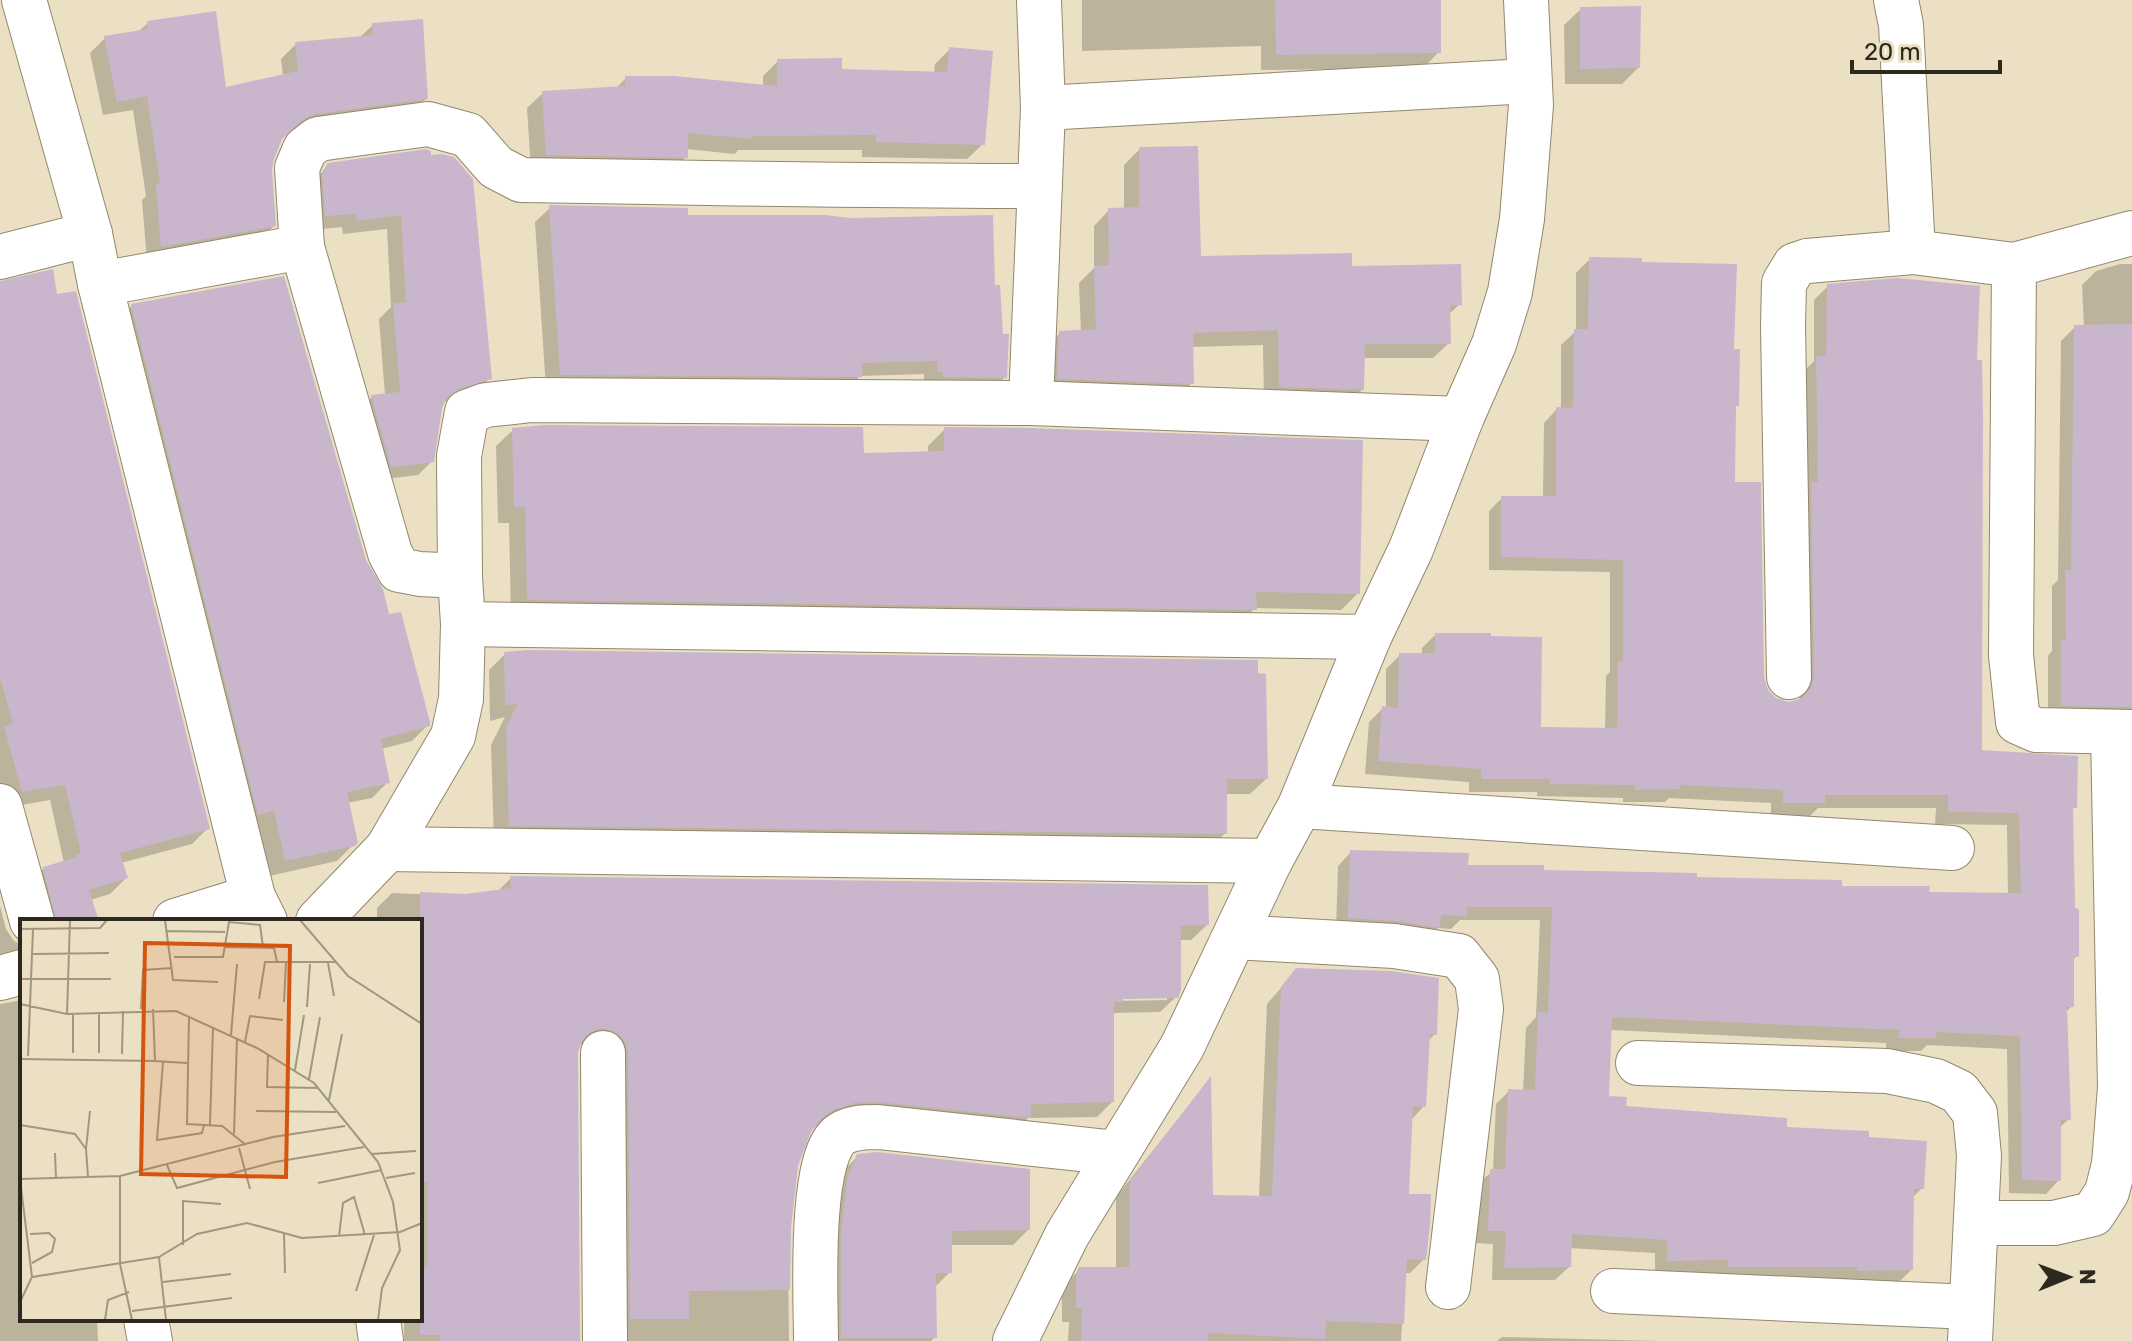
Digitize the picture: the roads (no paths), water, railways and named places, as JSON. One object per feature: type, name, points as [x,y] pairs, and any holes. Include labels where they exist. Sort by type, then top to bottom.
[{"type":"street","points":[[24,0],[90,234],[100,284],[259,909],[189,919]]},
{"type":"street","points":[[1031,403],[1043,108],[1039,0]]},
{"type":"street","points":[[1015,1341],[1067,1235],[1182,1047],[1270,861],[1300,806],[1369,637],[1411,549],[1461,419],[1494,344],[1510,292],[1526,177],[1531,105],[1526,0]]},
{"type":"street","points":[[1896,0],[1901,25],[1913,252]]},
{"type":"street","points":[[1043,108],[1528,81]]},
{"type":"street","points":[[460,576],[399,570],[390,553],[302,247],[297,168],[305,149],[318,139],[428,124],[468,135],[496,167],[521,180],[1040,186]]},
{"type":"street","points":[[1789,677],[1784,283],[1795,265],[1807,261],[1913,252],[2014,265],[2132,233]]},
{"type":"street","points":[[0,257],[90,234]]},
{"type":"street","points":[[100,284],[302,247]]},
{"type":"street","points":[[1977,1223],[2054,1223],[2093,1214],[2107,1192],[2126,1088],[2122,732],[2036,730],[2018,722],[2011,655],[2014,265]]},
{"type":"street","points":[[320,919],[387,849],[453,736],[461,699],[463,624],[459,456],[467,412],[486,405],[532,400],[1031,403],[1461,419]]},
{"type":"street","points":[[463,624],[1369,637]]},
{"type":"street","points":[[0,806],[31,919]]},
{"type":"street","points":[[1300,806],[1952,848]]},
{"type":"street","points":[[387,849],[1270,861]]},
{"type":"street","points":[[1235,937],[1394,946],[1459,956],[1477,979],[1481,1009],[1448,1287]]},
{"type":"street","points":[[0,978],[20,973]]},
{"type":"street","points":[[603,1053],[605,1341]]},
{"type":"street","points":[[1613,1291],[1970,1324],[1979,1156],[1975,1113],[1959,1092],[1936,1081],[1887,1071],[1638,1063]]},
{"type":"street","points":[[816,1341],[816,1222],[823,1164],[827,1151],[839,1134],[856,1128],[878,1127],[1117,1153]]},
{"type":"street","points":[[146,1321],[150,1341]]},
{"type":"street","points":[[378,1321],[381,1341]]}]
